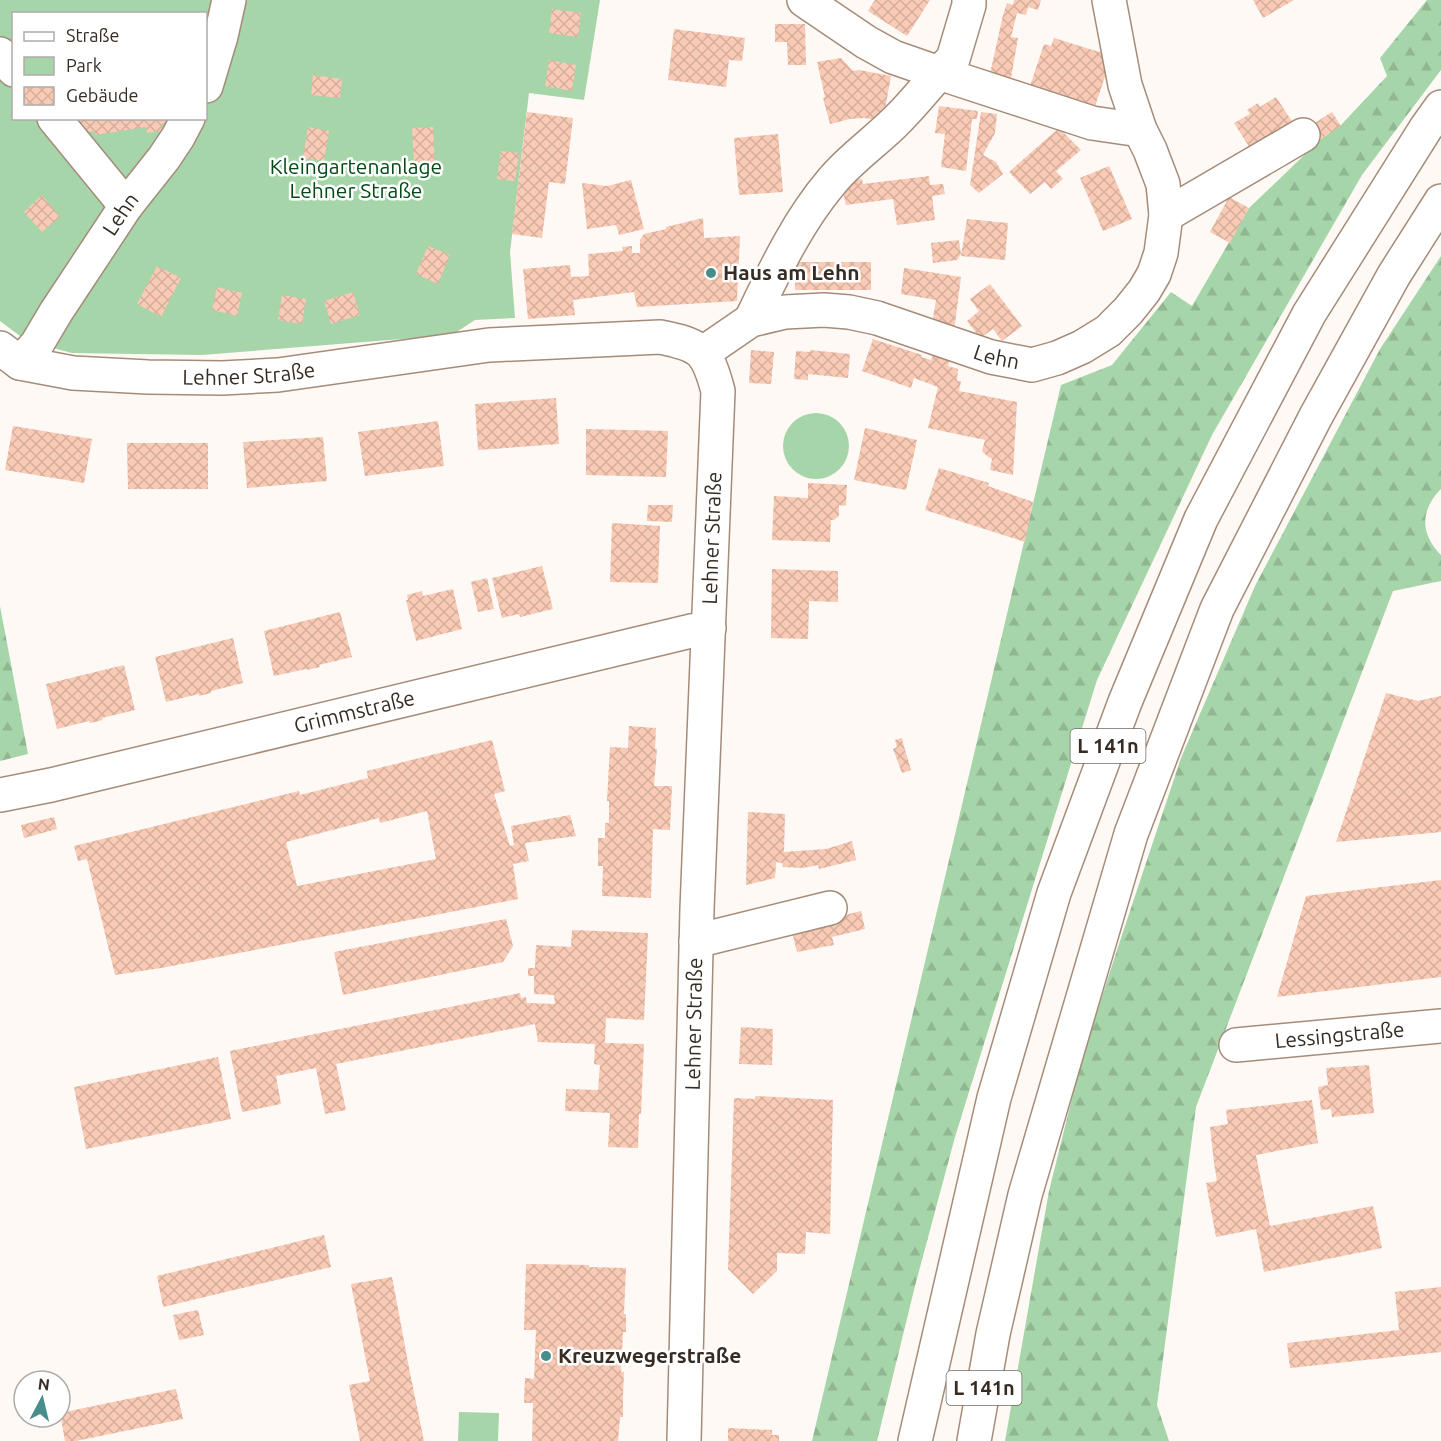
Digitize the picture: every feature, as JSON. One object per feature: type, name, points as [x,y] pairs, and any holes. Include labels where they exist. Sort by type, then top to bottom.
[{"type":"main road","points":[[207,83],[229,0]]},
{"type":"main road","points":[[804,0],[866,42],[893,57],[1092,123],[1140,130]]},
{"type":"main road","name":"Lehn","points":[[751,320],[780,261],[820,195],[860,151],[899,119],[953,59],[969,0]]},
{"type":"main road","name":"Lehn","points":[[703,353],[751,320],[785,312],[824,310],[877,318],[991,357],[1032,365],[1057,358],[1082,347],[1108,331],[1128,311],[1154,274],[1161,253],[1166,215],[1163,184],[1140,130],[1125,85],[1109,0]]},
{"type":"main road","points":[[0,54],[12,68]]},
{"type":"main road","name":"L 141n","points":[[915,1441],[994,1098],[1054,892],[1125,702],[1201,519],[1309,314],[1441,107]]},
{"type":"main road","points":[[56,120],[126,206]]},
{"type":"main road","name":"Lehn","points":[[10,355],[35,347],[126,206],[164,158],[187,120]]},
{"type":"main road","points":[[1166,215],[1303,135]]},
{"type":"main road","name":"L 141n","points":[[974,1441],[993,1334],[1024,1195],[1131,834],[1217,609],[1316,416],[1394,275],[1441,201]]},
{"type":"main road","name":"Lehner Straße","points":[[10,355],[73,373],[222,378],[278,375],[489,345],[660,337],[685,342],[703,353],[712,370],[718,392],[696,941],[684,1441]]},
{"type":"main road","name":"Grimmstraße","points":[[0,795],[51,785],[709,628]]},
{"type":"main road","points":[[696,941],[830,908]]},
{"type":"main road","name":"Lessingstraße","points":[[1236,1045],[1441,1026]]},
{"type":"green space","name":"Kleingartenanlage Lehner Straße","points":[[0,0],[600,0],[584,100],[529,93],[510,252],[515,318],[475,320],[452,335],[202,355],[72,353],[37,344],[20,336],[0,321]]},
{"type":"green space","points":[[1427,0],[1441,0],[1441,70],[1362,175],[1212,435],[1097,680],[955,1137],[877,1441],[812,1441],[1061,385],[1112,365],[1171,292],[1192,306],[1249,208],[1321,139],[1341,125],[1387,76],[1380,58]]},
{"type":"green space","points":[[1441,256],[1441,489],[1429,505],[1425,522],[1429,539],[1441,555],[1441,581],[1393,591],[1196,1107],[1157,1405],[1169,1441],[1005,1441],[1049,1191],[1081,1062],[1181,758],[1255,586],[1380,349]]},
{"type":"green space","points":[[810,413],[822,413],[834,418],[844,428],[849,446],[847,459],[834,474],[822,479],[810,479],[798,474],[788,464],[783,452],[783,440],[788,428],[798,418]]},
{"type":"green space","points":[[0,606],[28,754],[0,761]]},
{"type":"green space","points":[[459,1412],[499,1413],[498,1441],[458,1441]]},
{"type":"building","points":[[875,0],[930,0],[907,36],[868,11]]},
{"type":"building","points":[[1014,0],[1041,0],[1038,10],[1028,7],[1026,15],[1017,13],[1011,37],[1018,38],[1011,78],[990,74],[1003,15],[1007,3],[1013,5]]},
{"type":"building","points":[[1253,0],[1294,0],[1263,18]]},
{"type":"building","points":[[552,9],[581,13],[578,37],[549,33]]},
{"type":"building","points":[[775,24],[805,24],[806,65],[788,65],[787,42],[775,42]]},
{"type":"building","points":[[674,29],[745,38],[742,61],[729,60],[726,87],[668,80]]},
{"type":"building","points":[[1054,38],[1109,55],[1109,65],[1094,109],[1029,89],[1044,44],[1051,46]]},
{"type":"building","points":[[841,58],[853,71],[891,76],[883,121],[864,118],[830,124],[817,62]]},
{"type":"building","points":[[549,60],[576,65],[572,91],[545,86]]},
{"type":"building","points":[[313,75],[342,79],[340,98],[311,95]]},
{"type":"building","points":[[1276,97],[1297,129],[1255,156],[1234,123],[1250,114],[1247,110],[1258,103],[1260,107]]},
{"type":"building","points":[[939,106],[978,111],[977,119],[972,119],[966,171],[941,167],[945,134],[935,133]]},
{"type":"building","points":[[527,112],[573,118],[565,184],[549,182],[542,238],[512,234]]},
{"type":"building","points":[[981,112],[997,114],[995,133],[983,155],[996,162],[1003,174],[979,193],[970,185]]},
{"type":"building","points":[[1332,112],[1341,126],[1319,140],[1310,126]]},
{"type":"building","points":[[75,120],[177,120],[162,124],[162,131],[147,133],[146,127],[95,135],[93,131],[78,133]]},
{"type":"building","points":[[308,127],[329,131],[324,161],[303,158]]},
{"type":"building","points":[[433,127],[435,164],[414,165],[412,128]]},
{"type":"building","points":[[1059,128],[1081,150],[1056,171],[1063,179],[1051,189],[1045,182],[1030,194],[1009,172]]},
{"type":"building","points":[[778,134],[783,192],[739,195],[734,138]]},
{"type":"building","points":[[501,151],[519,153],[515,181],[497,179]]},
{"type":"building","points":[[1109,166],[1132,219],[1103,231],[1080,178]]},
{"type":"building","points":[[929,176],[930,185],[943,184],[945,194],[932,196],[935,220],[897,225],[893,199],[846,205],[842,188],[849,181],[862,179],[863,184]]},
{"type":"building","points":[[631,180],[644,229],[619,235],[616,225],[587,229],[582,183],[607,186]]},
{"type":"building","points":[[42,195],[60,217],[42,232],[24,212]]},
{"type":"building","points":[[1229,197],[1249,208],[1230,243],[1210,232]]},
{"type":"building","points":[[703,218],[704,238],[740,236],[737,301],[637,307],[634,292],[573,300],[575,315],[528,319],[523,269],[570,265],[571,277],[589,276],[588,254],[623,251],[622,247],[632,246],[632,253],[640,253],[640,240],[644,234]]},
{"type":"building","points":[[967,219],[1008,223],[1005,260],[961,256]]},
{"type":"building","points":[[959,240],[961,254],[957,260],[933,263],[931,243]]},
{"type":"building","points":[[428,246],[450,255],[438,284],[416,274]]},
{"type":"building","points":[[797,262],[871,262],[871,290],[795,290]]},
{"type":"building","points":[[157,266],[181,278],[161,317],[137,304]]},
{"type":"building","points":[[904,268],[961,277],[954,331],[932,324],[936,300],[901,294]]},
{"type":"building","points":[[990,284],[1022,326],[1002,341],[993,329],[980,338],[967,321],[979,311],[970,299]]},
{"type":"building","points":[[217,287],[242,293],[237,316],[212,310]]},
{"type":"building","points":[[353,292],[360,315],[331,324],[324,301]]},
{"type":"building","points":[[282,295],[306,299],[302,324],[278,320]]},
{"type":"building","points":[[873,339],[931,360],[935,349],[952,354],[948,366],[958,369],[957,381],[961,381],[959,391],[1017,402],[1013,475],[990,470],[992,459],[982,451],[985,440],[928,428],[938,387],[914,378],[911,388],[862,371]]},
{"type":"building","points":[[751,350],[774,352],[771,384],[749,383]]},
{"type":"building","points":[[810,350],[850,354],[848,378],[808,374],[808,380],[794,379],[796,351],[810,352]]},
{"type":"building","points":[[556,398],[559,444],[478,450],[475,404]]},
{"type":"building","points":[[438,421],[444,466],[365,476],[358,432]]},
{"type":"building","points":[[13,426],[92,439],[84,483],[5,470]]},
{"type":"building","points":[[865,428],[917,440],[906,490],[854,480]]},
{"type":"building","points":[[586,429],[668,431],[666,477],[586,475]]},
{"type":"building","points":[[323,437],[327,481],[247,488],[243,442]]},
{"type":"building","points":[[127,443],[208,443],[208,489],[128,489]]},
{"type":"building","points":[[939,468],[989,483],[988,486],[1033,502],[1025,542],[925,510]]},
{"type":"building","points":[[808,483],[847,485],[846,506],[839,505],[839,516],[831,520],[830,542],[772,540],[774,496],[808,498]]},
{"type":"building","points":[[648,505],[673,505],[672,522],[647,521]]},
{"type":"building","points":[[612,523],[660,526],[658,583],[610,582]]},
{"type":"building","points":[[542,566],[553,609],[520,617],[519,614],[502,618],[492,578]]},
{"type":"building","points":[[772,569],[838,571],[838,602],[809,601],[808,639],[771,638]]},
{"type":"building","points":[[487,578],[494,609],[478,612],[471,582]]},
{"type":"building","points":[[453,589],[462,629],[416,641],[406,600],[408,600],[407,595],[422,591],[423,596]]},
{"type":"building","points":[[340,612],[352,657],[319,665],[320,667],[274,676],[264,631]]},
{"type":"building","points":[[233,638],[243,683],[199,696],[199,694],[166,702],[155,657]]},
{"type":"building","points":[[124,665],[135,710],[102,718],[103,720],[57,729],[46,684]]},
{"type":"building","points":[[1386,693],[1418,701],[1441,696],[1441,832],[1336,842]]},
{"type":"building","points":[[629,726],[656,728],[654,786],[672,786],[670,830],[653,829],[651,898],[602,896],[603,866],[598,866],[598,838],[605,838],[605,823],[609,823],[609,801],[607,801],[610,747],[628,748]]},
{"type":"building","points":[[902,738],[911,770],[902,773],[893,749],[897,747],[895,740]]},
{"type":"building","points":[[492,740],[505,791],[494,794],[510,846],[514,845],[511,826],[570,815],[576,836],[525,843],[529,861],[513,864],[518,899],[115,975],[87,859],[78,861],[74,846],[299,791],[300,795],[368,778],[367,771]],"holes":[[[427,811],[436,859],[297,886],[286,842],[379,818],[380,823]]]},
{"type":"building","points":[[748,812],[785,814],[784,852],[826,849],[852,841],[856,860],[819,869],[818,865],[803,868],[783,867],[782,863],[776,862],[775,878],[746,885]]},
{"type":"building","points":[[54,817],[57,829],[24,838],[21,825]]},
{"type":"building","points":[[1441,880],[1441,977],[1277,997],[1306,896]]},
{"type":"building","points":[[861,911],[865,929],[832,937],[834,945],[797,952],[791,928]]},
{"type":"building","points":[[506,919],[513,946],[503,962],[343,995],[334,952]]},
{"type":"building","points":[[572,930],[648,933],[644,1020],[606,1018],[605,1043],[644,1044],[638,1148],[608,1147],[610,1113],[565,1111],[566,1089],[598,1090],[600,1065],[594,1064],[595,1044],[538,1042],[535,1024],[336,1064],[346,1110],[325,1114],[316,1068],[276,1076],[281,1104],[242,1112],[230,1051],[520,993],[521,998],[526,997],[527,1003],[555,1004],[554,995],[534,994],[534,976],[528,976],[528,968],[535,968],[536,945],[571,947]]},
{"type":"building","points":[[741,1027],[773,1029],[772,1065],[739,1064]]},
{"type":"building","points":[[218,1057],[231,1119],[86,1149],[74,1087]]},
{"type":"building","points":[[1369,1065],[1374,1113],[1332,1117],[1331,1109],[1321,1110],[1318,1087],[1328,1085],[1326,1068]]},
{"type":"building","points":[[755,1096],[833,1100],[830,1234],[806,1232],[805,1254],[777,1253],[777,1271],[753,1294],[728,1269],[734,1098],[755,1099]]},
{"type":"building","points":[[1312,1100],[1318,1143],[1256,1155],[1270,1226],[1373,1206],[1382,1248],[1264,1272],[1256,1229],[1216,1237],[1206,1183],[1217,1181],[1210,1127],[1228,1124],[1226,1110]]},
{"type":"building","points":[[324,1235],[331,1267],[163,1307],[157,1276]]},
{"type":"building","points":[[526,1264],[626,1268],[624,1314],[626,1314],[626,1332],[623,1332],[621,1372],[624,1372],[623,1417],[620,1417],[618,1441],[532,1441],[533,1403],[524,1403],[525,1378],[534,1379],[536,1330],[524,1330]]},
{"type":"building","points":[[392,1277],[424,1441],[360,1441],[349,1385],[370,1381],[351,1284]]},
{"type":"building","points":[[1441,1287],[1441,1352],[1290,1368],[1287,1343],[1399,1330],[1395,1292]]},
{"type":"building","points":[[198,1310],[204,1335],[179,1340],[173,1315]]},
{"type":"building","points":[[176,1389],[183,1419],[76,1441],[65,1441],[63,1429],[72,1429],[72,1411]]},
{"type":"building","points":[[728,1428],[772,1430],[772,1435],[779,1435],[779,1441],[728,1441]]},
{"type":"place","name":"Haus am Lehn","points":[[711,273]]},
{"type":"place","name":"Kreuzwegerstraße","points":[[546,1356]]}]
